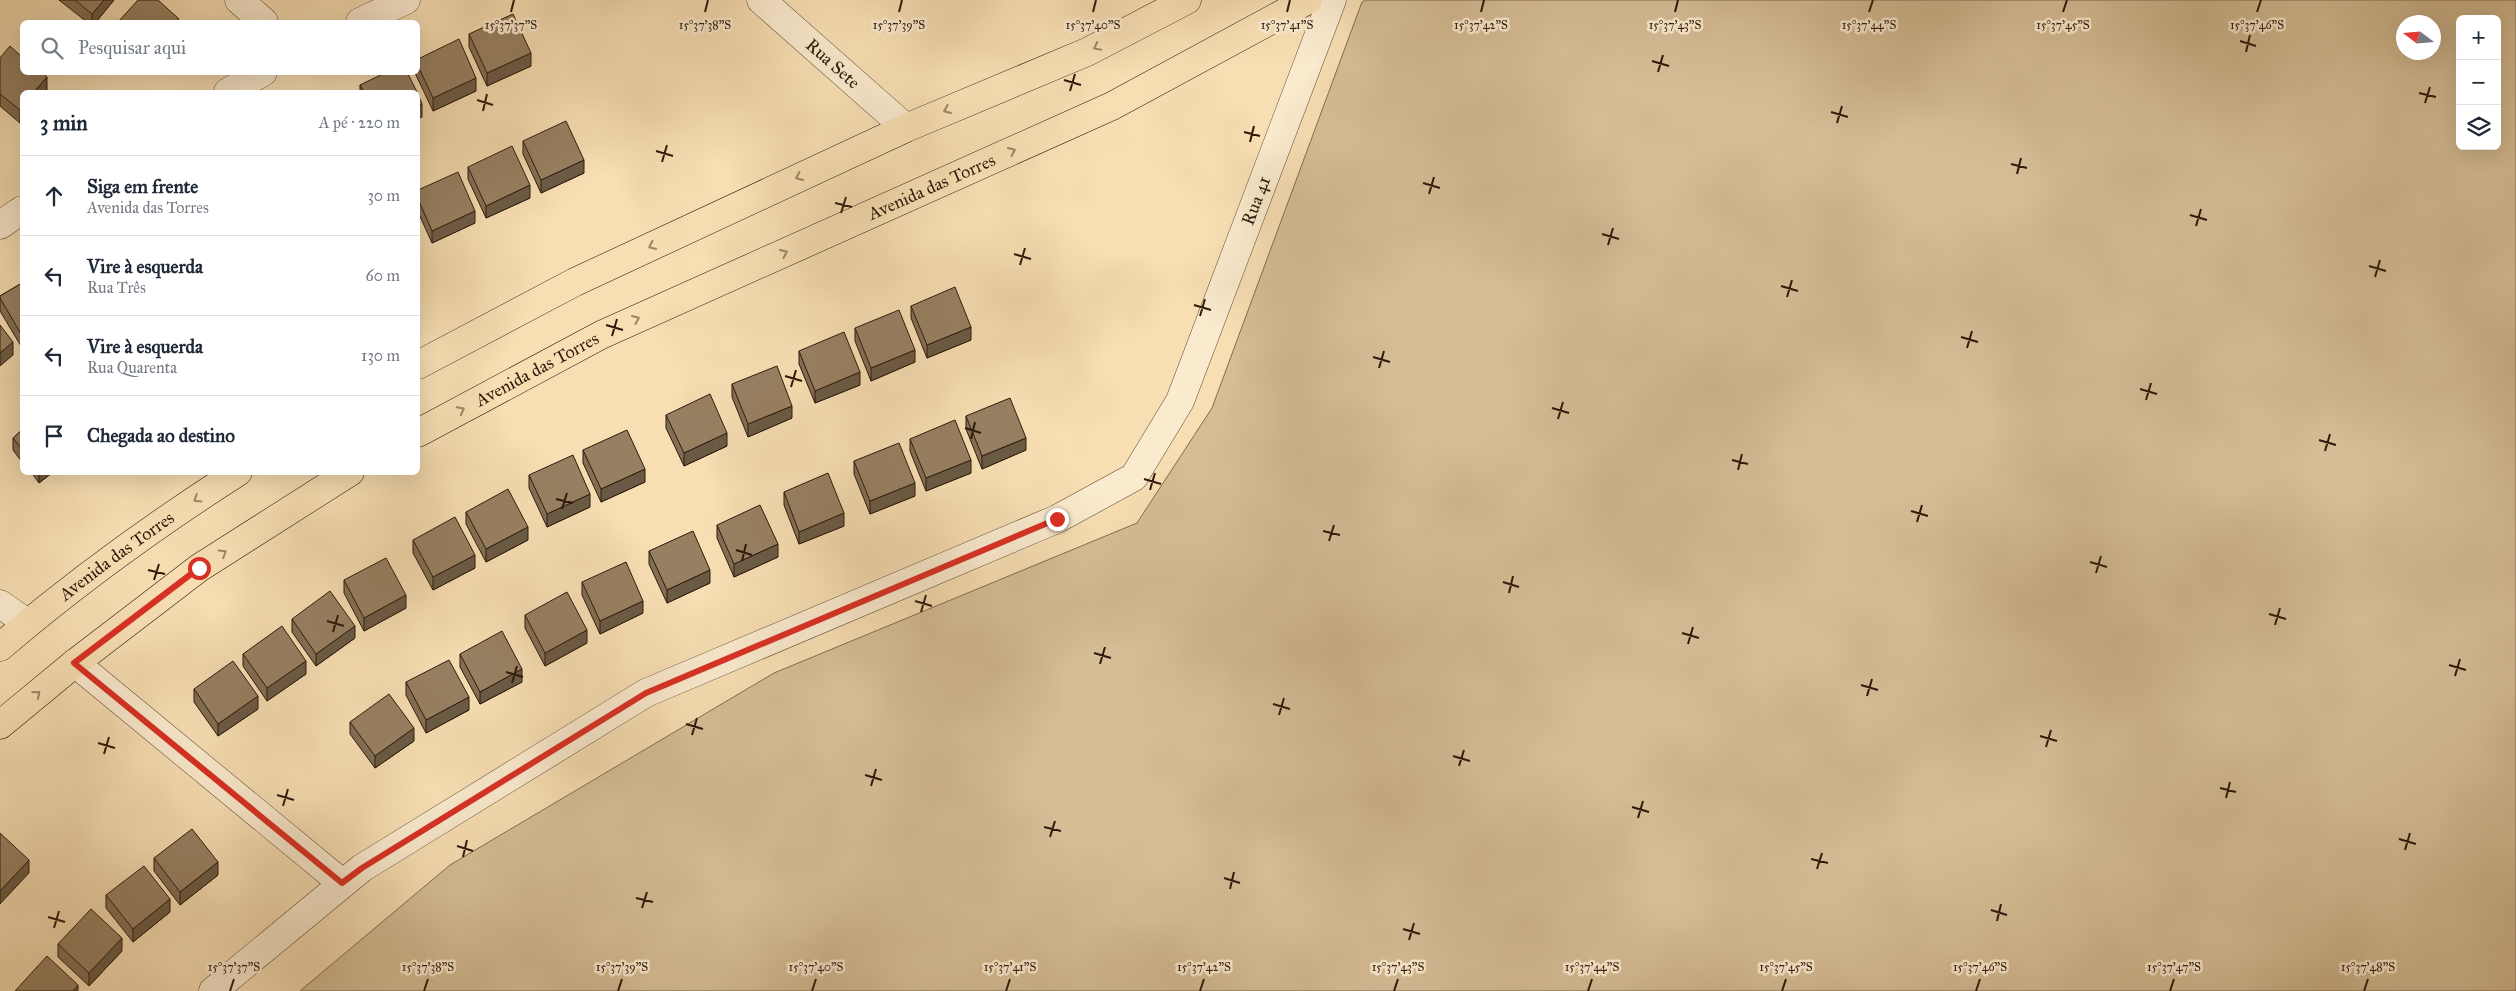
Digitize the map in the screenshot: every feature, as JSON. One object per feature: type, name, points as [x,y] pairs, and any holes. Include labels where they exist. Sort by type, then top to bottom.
[{"type":"main road","points":[[420,364],[575,282],[906,128],[1086,52],[1186,0]]},
{"type":"main road","name":"Avenida das Torres","points":[[420,432],[601,335],[1112,106],[1308,0]]},
{"type":"main road","name":"Avenida das Torres","points":[[0,647],[27,624],[164,519],[233,475]]},
{"type":"main road","points":[[0,725],[74,663],[199,568],[345,475]]},
{"type":"street","points":[[239,0],[262,20]]},
{"type":"street","points":[[364,20],[406,0]]},
{"type":"street","name":"Rua Sete","points":[[760,0],[906,128]]},
{"type":"street","name":"Rua 41","points":[[213,991],[362,868],[646,693],[1057,519],[1134,477],[1180,401],[1332,0]]},
{"type":"street","points":[[232,90],[258,75]]},
{"type":"street","points":[[0,604],[27,624]]},
{"type":"street","points":[[74,663],[342,883]]},
{"type":"shaded area","points":[[1366,0],[2516,0],[2516,991],[300,991],[450,865],[774,673],[1137,523],[1212,408],[1362,2]]},
{"type":"building","points":[[75,0],[104,0],[92,14]]},
{"type":"building","points":[[138,0],[158,0],[179,19],[178,20],[120,20]]},
{"type":"building","points":[[513,14],[531,53],[487,73],[469,34]]},
{"type":"building","points":[[459,39],[476,78],[433,98],[420,70],[420,58]]},
{"type":"building","points":[[10,46],[20,55],[20,75],[45,75],[47,77],[36,90],[20,90],[20,110],[0,94],[0,58]]},
{"type":"building","points":[[381,75],[408,75],[416,90],[363,90],[360,85]]},
{"type":"building","points":[[566,121],[584,160],[541,180],[523,141]]},
{"type":"building","points":[[512,146],[530,185],[486,206],[468,167]]},
{"type":"building","points":[[458,172],[475,211],[432,231],[420,204],[420,189]]},
{"type":"building","points":[[20,284],[20,332],[0,298],[0,296]]},
{"type":"building","points":[[955,287],[971,327],[927,345],[911,306]]},
{"type":"building","points":[[899,310],[915,350],[871,368],[855,328]]},
{"type":"building","points":[[0,325],[13,342],[0,353]]},
{"type":"building","points":[[844,332],[860,372],[815,391],[799,351]]},
{"type":"building","points":[[777,366],[792,406],[748,424],[732,384]]},
{"type":"building","points":[[710,394],[727,433],[684,453],[666,415]]},
{"type":"building","points":[[1010,398],[1026,438],[982,456],[966,416]]},
{"type":"building","points":[[955,420],[971,460],[926,478],[910,439]]},
{"type":"building","points":[[627,430],[645,469],[601,489],[583,450]]},
{"type":"building","points":[[20,432],[20,447],[13,438]]},
{"type":"building","points":[[899,443],[915,483],[870,501],[854,461]]},
{"type":"building","points":[[573,455],[590,494],[547,514],[529,475]]},
{"type":"building","points":[[828,473],[844,513],[799,532],[784,492]]},
{"type":"building","points":[[508,489],[528,527],[486,549],[466,512]]},
{"type":"building","points":[[760,505],[778,544],[734,564],[717,525]]},
{"type":"building","points":[[455,517],[475,555],[433,577],[413,540]]},
{"type":"building","points":[[693,531],[710,570],[667,590],[649,551]]},
{"type":"building","points":[[386,558],[406,595],[364,618],[344,580]]},
{"type":"building","points":[[626,562],[643,601],[600,621],[582,582]]},
{"type":"building","points":[[330,591],[355,626],[316,654],[292,619]]},
{"type":"building","points":[[567,592],[587,630],[545,653],[525,615]]},
{"type":"building","points":[[282,626],[306,661],[267,688],[243,654]]},
{"type":"building","points":[[502,631],[522,669],[480,692],[460,654]]},
{"type":"building","points":[[449,660],[469,697],[426,720],[406,682]]},
{"type":"building","points":[[233,661],[258,696],[218,724],[194,689]]},
{"type":"building","points":[[389,694],[414,728],[375,756],[350,722]]},
{"type":"building","points":[[192,829],[218,862],[180,892],[154,858]]},
{"type":"building","points":[[0,833],[29,860],[0,891]]},
{"type":"building","points":[[144,866],[170,899],[133,929],[106,895]]},
{"type":"building","points":[[91,909],[122,938],[89,973],[58,944]]},
{"type":"building","points":[[47,956],[78,985],[73,991],[15,991]]},
{"type":"route","points":[[199,568],[74,663],[342,883],[362,868],[646,693],[1057,519]]}]
